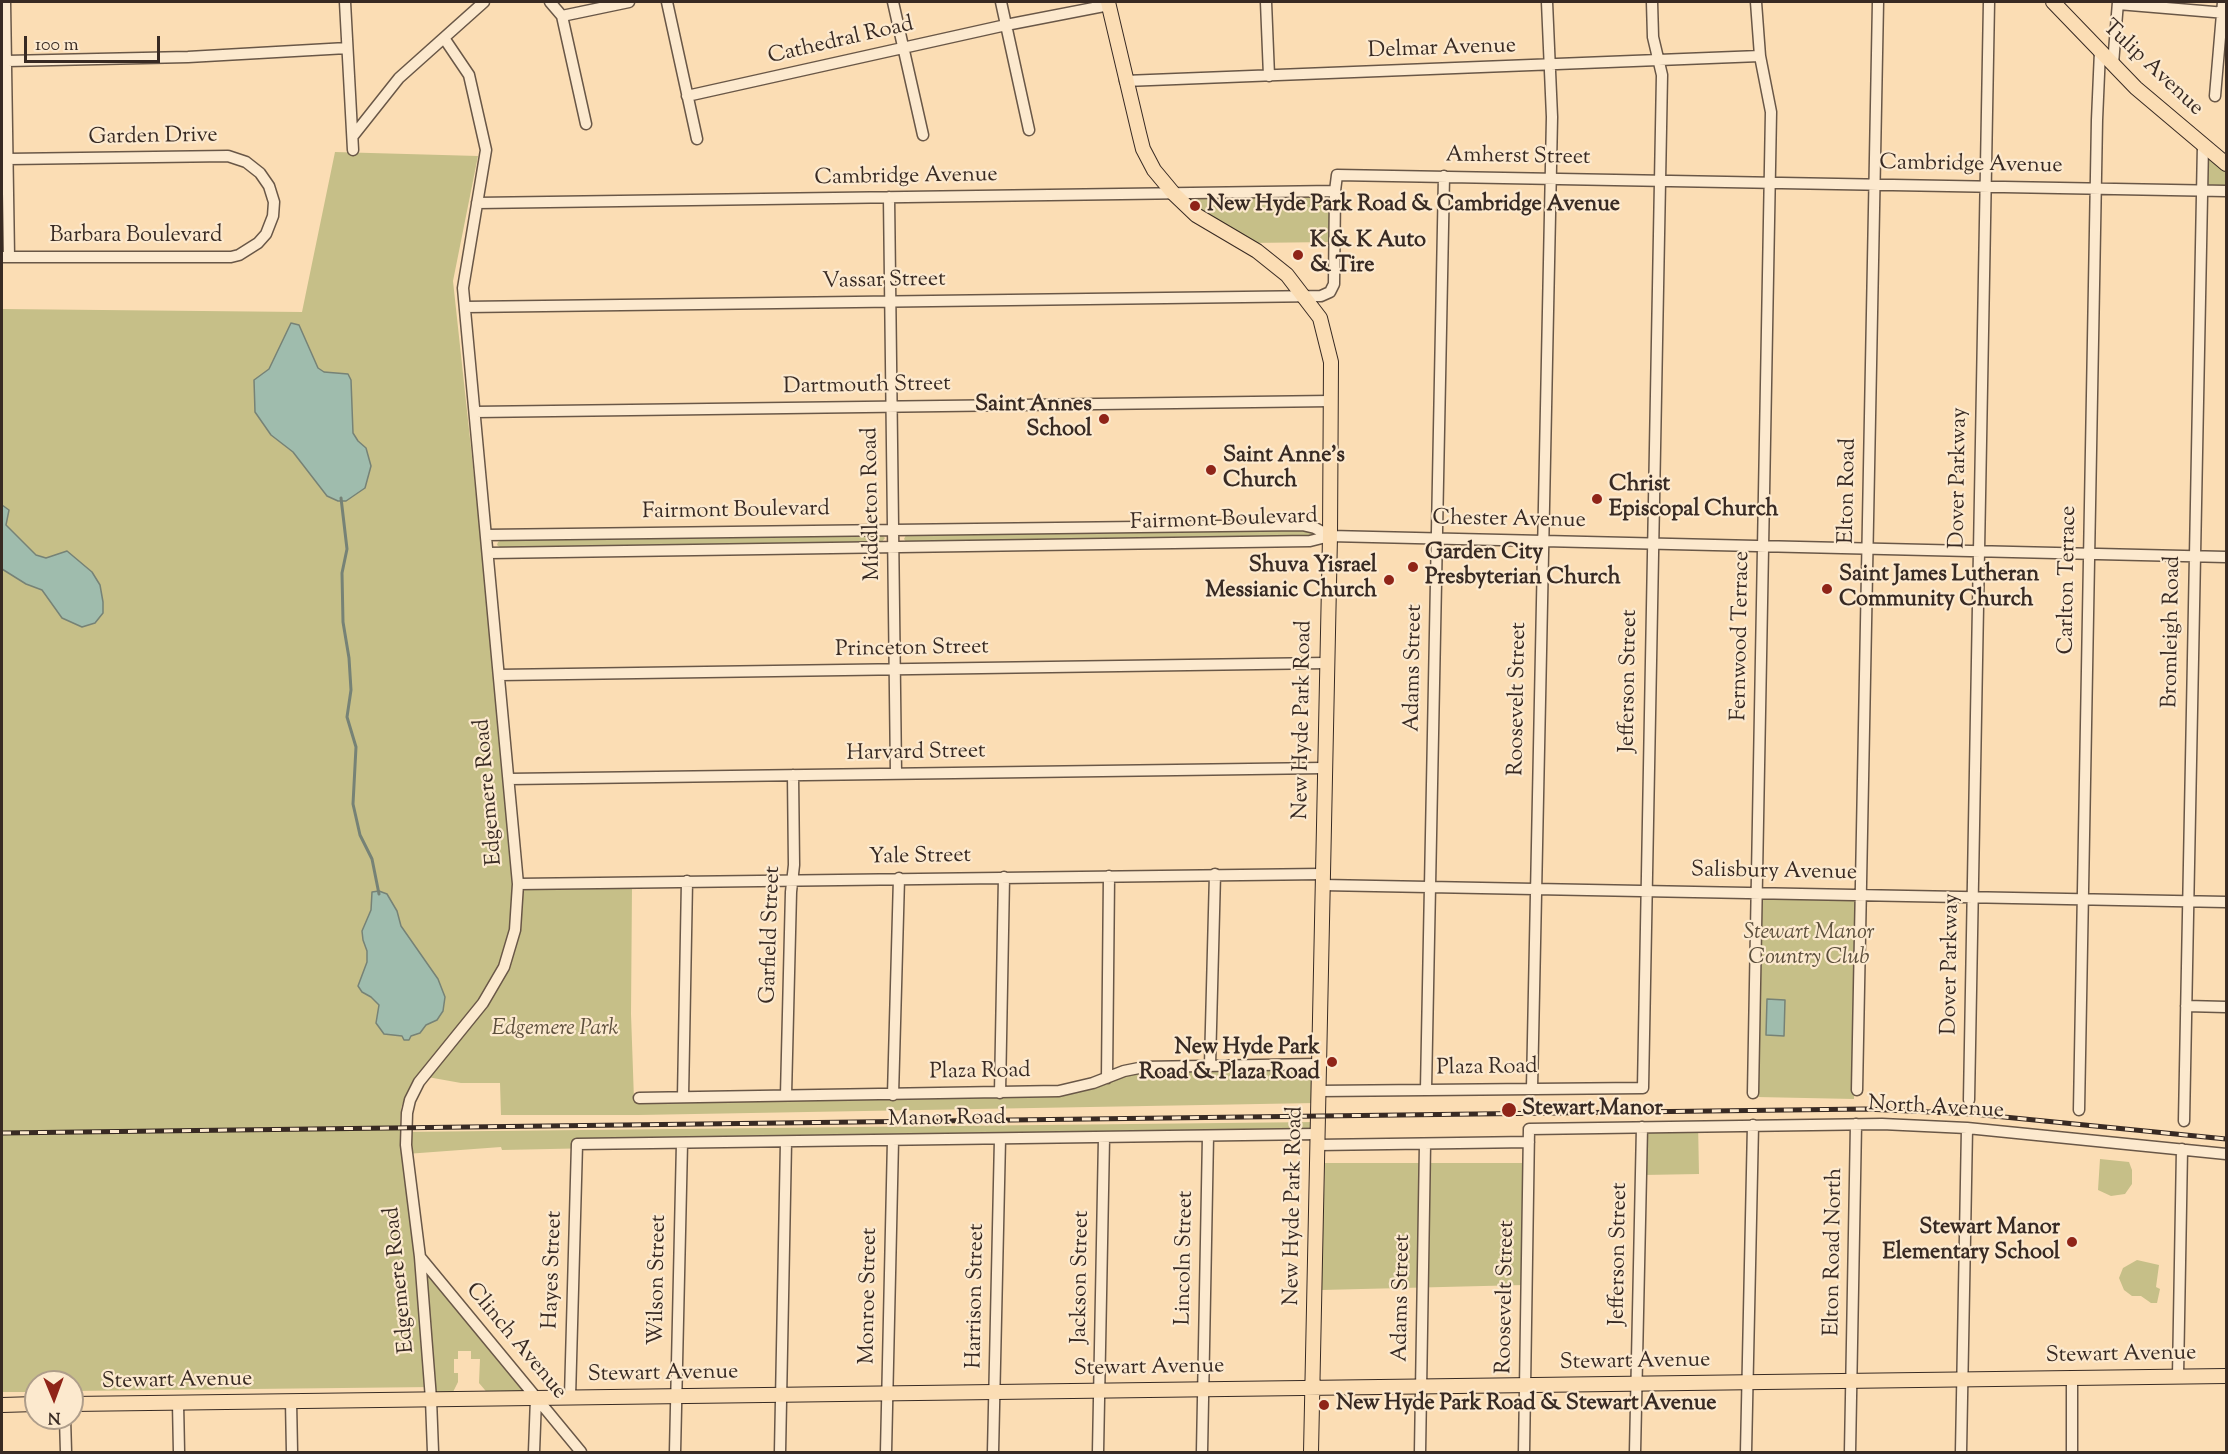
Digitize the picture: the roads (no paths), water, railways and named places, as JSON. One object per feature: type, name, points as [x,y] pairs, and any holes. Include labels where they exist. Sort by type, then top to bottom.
[{"type":"main road","name":"Tulip Avenue","points":[[2053,2],[2153,104],[2226,164]]},
{"type":"main road","name":"New Hyde Park Road","points":[[1108,3],[1143,149],[1155,170],[1174,194],[1204,222],[1271,260],[1304,296],[1320,318],[1331,362],[1330,536],[1311,1452]]},
{"type":"main road","name":"Stewart Avenue","points":[[84,1404],[2226,1376]]},
{"type":"main road","points":[[2,1405],[24,1404]]},
{"type":"street","points":[[5,257],[8,159],[6,2]]},
{"type":"street","points":[[345,2],[353,150]]},
{"type":"street","points":[[352,136],[399,78],[484,2]]},
{"type":"street","points":[[549,2],[562,16],[586,124]]},
{"type":"street","points":[[562,16],[629,2]]},
{"type":"street","points":[[667,2],[698,139]]},
{"type":"street","points":[[893,2],[923,135]]},
{"type":"street","points":[[1000,2],[1029,130]]},
{"type":"street","points":[[1266,2],[1269,75]]},
{"type":"street","name":"Roosevelt Street","points":[[1532,1088],[1551,131],[1547,2]]},
{"type":"street","name":"Jefferson Street","points":[[1643,1074],[1662,75],[1653,37],[1652,2]]},
{"type":"street","name":"Fernwood Terrace","points":[[1753,1093],[1772,112],[1760,56],[1756,2]]},
{"type":"street","name":"Elton Road","points":[[1857,1090],[1878,2]]},
{"type":"street","name":"Dover Parkway","points":[[1969,1100],[1989,2]]},
{"type":"street","name":"Cathedral Road","points":[[687,96],[1108,3]]},
{"type":"street","points":[[2113,64],[2118,3],[2224,9],[2215,96]]},
{"type":"street","name":"Edgemere Road","points":[[433,1452],[420,1257],[406,1145],[406,1113],[419,1082],[483,1003],[504,967],[515,930],[518,884],[464,282],[486,150],[469,75],[444,38]]},
{"type":"street","points":[[7,61],[188,57],[347,48]]},
{"type":"street","name":"Carlton Terrace","points":[[2079,1110],[2100,51]]},
{"type":"street","name":"Delmar Avenue","points":[[1125,81],[1760,56]]},
{"type":"street","name":"Bromleigh Road","points":[[2184,1121],[2203,144]]},
{"type":"street","name":"Garden Drive","points":[[8,159],[228,156],[246,162],[260,173],[269,186],[274,202]]},
{"type":"street","name":"Amherst Street","points":[[1335,191],[1337,175],[1714,181]]},
{"type":"street","name":"Adams Street","points":[[1426,1089],[1444,176]]},
{"type":"street","name":"Cambridge Avenue","points":[[1714,181],[2226,191]]},
{"type":"street","name":"Cambridge Avenue","points":[[477,203],[1335,191]]},
{"type":"street","name":"Vassar Street","points":[[466,307],[1321,296],[1330,292],[1334,284],[1335,191]]},
{"type":"street","name":"Middleton Road","points":[[889,197],[896,774]]},
{"type":"street","name":"Barbara Boulevard","points":[[5,257],[231,257],[251,249],[266,234],[271,224],[274,202]]},
{"type":"street","name":"Dartmouth Street","points":[[475,412],[1331,401]]},
{"type":"street","name":"Fairmont Boulevard","points":[[486,535],[1302,525],[1315,528],[1330,536]]},
{"type":"street","name":"Chester Avenue","points":[[1330,536],[2226,557]]},
{"type":"street","name":"Fairmont Boulevard","points":[[489,553],[1310,542],[1330,536]]},
{"type":"street","name":"Princeton Street","points":[[499,675],[1326,663]]},
{"type":"street","name":"Harvard Street","points":[[509,779],[1324,768]]},
{"type":"street","name":"Garfield Street","points":[[786,1095],[794,865],[793,775]]},
{"type":"street","points":[[1210,1065],[1215,874]]},
{"type":"street","name":"Yale Street","points":[[518,884],[1215,874],[1322,879]]},
{"type":"street","points":[[1107,1078],[1109,876]]},
{"type":"street","points":[[1000,1093],[1004,877]]},
{"type":"street","points":[[893,1095],[899,878]]},
{"type":"street","name":"Salisbury Avenue","points":[[1322,879],[1431,886],[2226,902]]},
{"type":"street","points":[[683,1097],[687,881]]},
{"type":"street","points":[[2186,1006],[2226,1007]]},
{"type":"street","name":"Plaza Road","points":[[639,1098],[1000,1093],[1070,1089],[1124,1071],[1144,1067],[1318,1064]]},
{"type":"street","name":"Plaza Road","points":[[1318,1091],[1643,1088],[1643,1074]]},
{"type":"street","name":"North Avenue","points":[[1642,1127],[1856,1124],[1967,1128],[2226,1154]]},
{"type":"street","name":"Elton Road North","points":[[1850,1452],[1856,1124]]},
{"type":"street","points":[[1746,1452],[1753,1125]]},
{"type":"street","points":[[1529,1142],[1529,1129],[1642,1127]]},
{"type":"street","name":"Jefferson Street","points":[[1635,1452],[1642,1127]]},
{"type":"street","points":[[1961,1452],[1967,1128]]},
{"type":"street","name":"Manor Road","points":[[578,1144],[1208,1136],[1425,1144],[1529,1142]]},
{"type":"street","name":"Lincoln Street","points":[[1202,1452],[1208,1136]]},
{"type":"street","name":"Jackson Street","points":[[1098,1452],[1104,1138]]},
{"type":"street","name":"Harrison Street","points":[[993,1452],[1000,1139]]},
{"type":"street","name":"Monroe Street","points":[[886,1452],[893,1140]]},
{"type":"street","points":[[780,1452],[786,1142]]},
{"type":"street","name":"Roosevelt Street","points":[[1524,1452],[1529,1142]]},
{"type":"street","name":"Wilson Street","points":[[675,1452],[682,1143]]},
{"type":"street","name":"Hayes Street","points":[[570,1397],[578,1144]]},
{"type":"street","name":"Adams Street","points":[[1420,1452],[1425,1144]]},
{"type":"street","points":[[2178,1376],[2182,1149]]},
{"type":"street","name":"Clinch Avenue","points":[[420,1257],[581,1452]]},
{"type":"street","points":[[2072,1377],[2072,1452]]},
{"type":"street","points":[[534,1452],[536,1398]]},
{"type":"street","points":[[291,1401],[292,1452]]},
{"type":"street","points":[[178,1403],[179,1452]]},
{"type":"street","points":[[65,1430],[66,1452]]},
{"type":"waterway","points":[[341,498],[347,549],[342,573],[343,622],[351,690],[347,717],[356,747],[353,804],[360,835],[372,859],[379,894]]},
{"type":"railway","points":[[2,1133],[1865,1109],[1974,1114],[2226,1139]]},
{"type":"place","name":"New Hyde Park Road & Cambridge Avenue","points":[[1195,206]]},
{"type":"place","name":"K & K Auto & Tire","points":[[1298,255]]},
{"type":"place","name":"Saint Annes School","points":[[1104,419]]},
{"type":"place","name":"Saint Anne's Church","points":[[1211,470]]},
{"type":"place","name":"Christ Episcopal Church","points":[[1597,499]]},
{"type":"place","name":"Garden City Presbyterian Church","points":[[1413,567]]},
{"type":"place","name":"Shuva Yisrael Messianic Church","points":[[1389,580]]},
{"type":"place","name":"Saint James Lutheran Community Church","points":[[1827,589]]},
{"type":"place","name":"New Hyde Park Road & Plaza Road","points":[[1332,1062]]},
{"type":"place","name":"Stewart Manor","points":[[1509,1110]]},
{"type":"place","name":"Stewart Manor Elementary School","points":[[2072,1242]]},
{"type":"place","name":"New Hyde Park Road & Stewart Avenue","points":[[1324,1405]]},
{"type":"park label","name":"Stewart Manor Country Club","points":[[1809,946]]},
{"type":"park label","name":"Edgemere Park","points":[[555,1030]]}]
